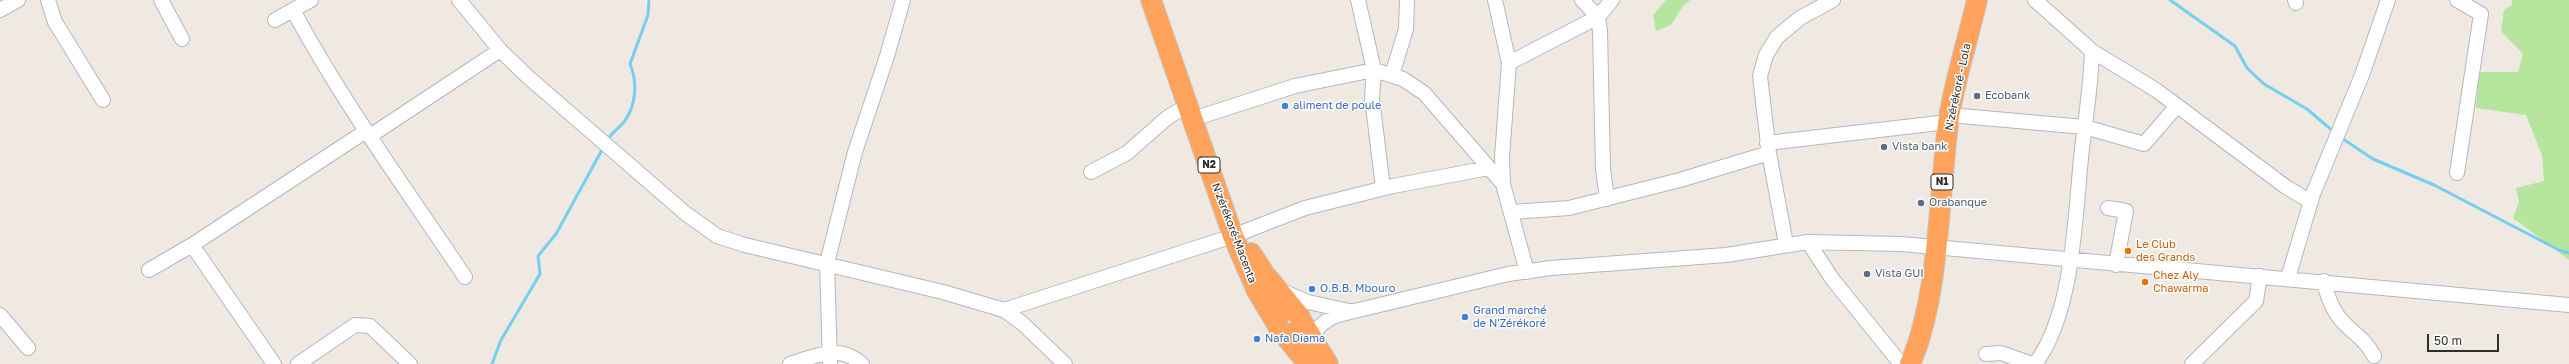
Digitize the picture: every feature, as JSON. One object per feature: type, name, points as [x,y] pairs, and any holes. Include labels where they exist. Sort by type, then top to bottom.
[{"type":"highway","name":"N2","points":[[1151,0],[1195,113],[1238,234],[1275,287],[1299,316],[1318,359]]},
{"type":"highway","name":"N2","points":[[1162,0],[1195,113]]},
{"type":"highway","name":"N'zérékoré - Lola","points":[[1910,364],[1922,330],[1935,248],[1949,119],[1978,0]]},
{"type":"highway","name":"N'zérékoré-Macenta","points":[[1238,234],[1257,291],[1280,328]]},
{"type":"highway","points":[[1280,328],[1278,319],[1282,312],[1290,310],[1299,316]]},
{"type":"highway","name":"N2","points":[[1280,328],[1318,359]]},
{"type":"street","points":[[0,10],[18,0]]},
{"type":"street","points":[[48,0],[55,22],[103,100]]},
{"type":"street","points":[[161,0],[182,39]]},
{"type":"street","points":[[275,20],[311,0]]},
{"type":"street","points":[[459,0],[500,50],[685,213],[717,236],[745,245],[827,263],[944,292],[1004,310],[1022,323],[1066,364]]},
{"type":"street","points":[[830,358],[827,263],[855,152],[887,56],[903,0]]},
{"type":"street","points":[[1358,0],[1374,70],[1372,98],[1383,188]]},
{"type":"street","points":[[1392,76],[1406,29],[1407,0]]},
{"type":"street","points":[[1495,0],[1509,63],[1502,157],[1503,184],[1512,212],[1527,272]]},
{"type":"street","points":[[1582,0],[1598,16],[1600,31],[1603,169],[1607,199]]},
{"type":"street","points":[[1509,63],[1598,16],[1612,0]]},
{"type":"street","points":[[1786,244],[1768,148],[1760,76],[1766,55],[1778,37],[1800,18],[1833,0]]},
{"type":"street","points":[[2035,0],[2092,51],[2132,74],[2286,186],[2311,202]]},
{"type":"street","points":[[2288,278],[2311,202],[2341,127],[2388,0]]},
{"type":"street","points":[[2457,0],[2481,14],[2457,173]]},
{"type":"street","points":[[293,10],[316,53],[465,277]]},
{"type":"street","points":[[148,270],[192,245],[500,50]]},
{"type":"street","points":[[2035,364],[2058,318],[2070,260],[2092,51]]},
{"type":"street","points":[[1091,172],[1127,153],[1168,117],[1195,113],[1295,86],[1374,70],[1403,79],[1424,93],[1503,184]]},
{"type":"street","points":[[1512,212],[1569,208],[1607,199],[1680,180],[1768,148],[1949,119],[2085,127],[2144,144],[2177,106]]},
{"type":"street","points":[[1004,310],[1238,234],[1305,208],[1383,188],[1489,168]]},
{"type":"street","points":[[2108,208],[2126,211],[2116,265]]},
{"type":"street","points":[[1808,242],[1833,280],[1901,364]]},
{"type":"street","points":[[1318,359],[1315,337],[1322,323],[1352,311],[1527,272],[1726,255],[1786,244],[1808,242],[1901,244],[2116,265],[2324,281],[2569,305]]},
{"type":"street","points":[[192,245],[274,364]]},
{"type":"street","points":[[2192,364],[2256,301],[2260,276]]},
{"type":"street","points":[[2324,281],[2334,310],[2343,322],[2368,343],[2374,356]]},
{"type":"street","points":[[1275,287],[1308,302],[1352,311]]},
{"type":"street","points":[[0,315],[28,348]]},
{"type":"street","points":[[298,364],[355,325],[370,326],[410,364]]},
{"type":"street","points":[[790,364],[830,358],[847,353],[862,364]]},
{"type":"street","points":[[1986,354],[2001,353],[2032,364]]},
{"type":"green space","points":[[1666,0],[1690,0],[1683,6],[1671,25],[1656,31],[1653,15]]},
{"type":"green space","points":[[2512,0],[2569,0],[2569,260],[2513,218],[2519,202],[2516,188],[2544,181],[2542,155],[2526,115],[2476,108],[2479,72],[2518,72],[2523,54],[2501,31],[2504,10],[2512,5]]},
{"type":"waterway","points":[[607,141],[624,122],[631,109],[635,86],[633,71],[630,64],[648,15],[649,0]]},
{"type":"waterway","points":[[2170,0],[2235,46],[2247,68],[2264,84],[2307,109],[2334,132]]},
{"type":"waterway","points":[[2340,137],[2373,159],[2434,185],[2559,250],[2569,253]]},
{"type":"waterway","points":[[492,364],[501,340],[540,274],[538,256],[556,234],[603,148]]},
{"type":"place","name":"Ecobank","points":[[1977,96]]},
{"type":"place","name":"aliment de poule","points":[[1285,106]]},
{"type":"place","name":"Vista bank","points":[[1884,147]]},
{"type":"place","name":"Orabanque","points":[[1921,203]]},
{"type":"place","name":"Le Club des Grands","points":[[2128,251]]},
{"type":"place","name":"Vista GUI","points":[[1867,274]]},
{"type":"place","name":"Chez Aly Chawarma","points":[[2145,282]]},
{"type":"place","name":"O.B.B. Mbouro","points":[[1312,289]]},
{"type":"place","name":"Grand marché de N'Zérékoré","points":[[1465,317]]},
{"type":"place","name":"Nafa Diama","points":[[1257,339]]}]
